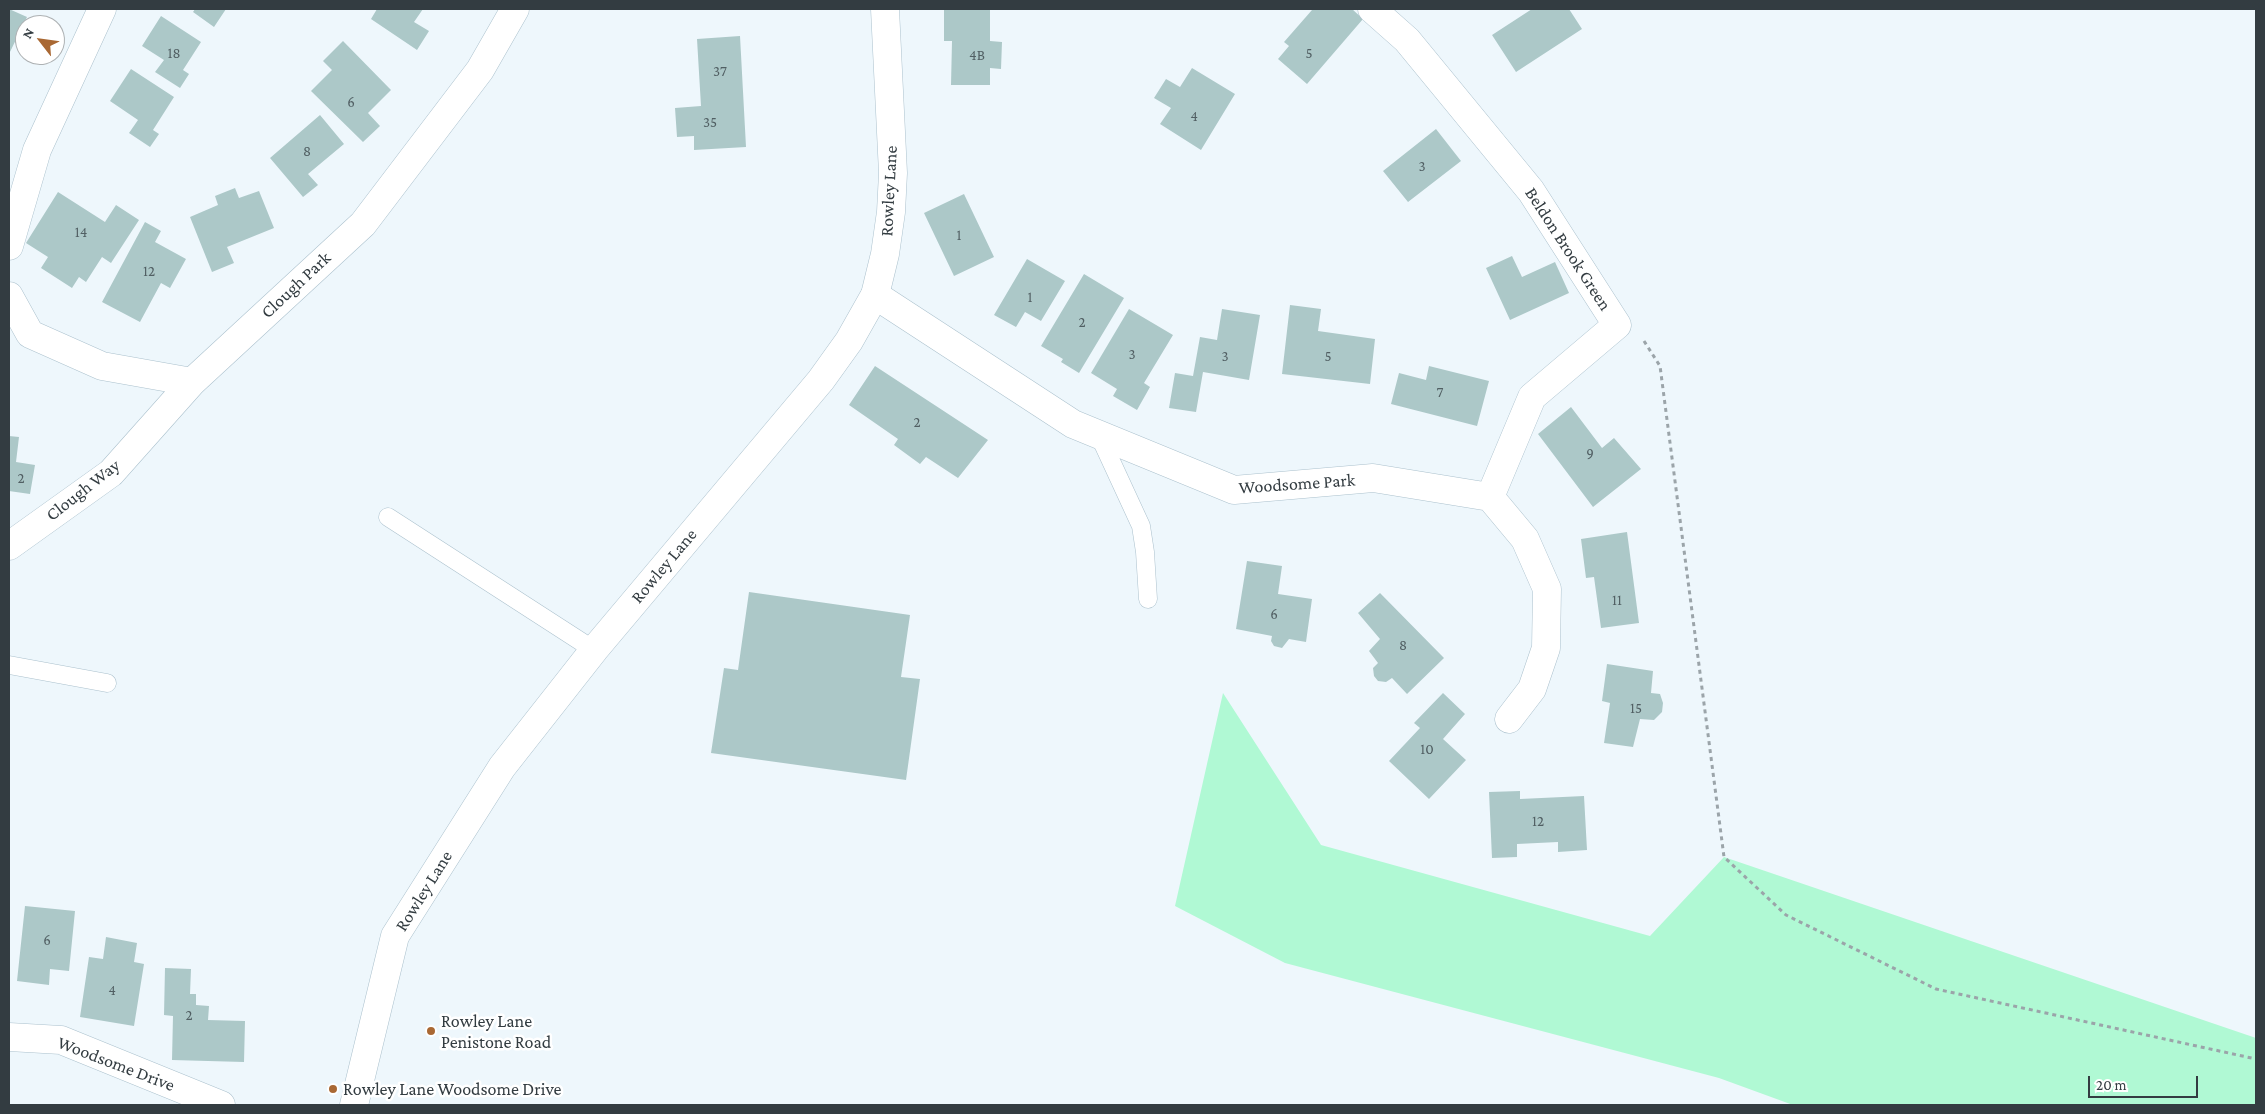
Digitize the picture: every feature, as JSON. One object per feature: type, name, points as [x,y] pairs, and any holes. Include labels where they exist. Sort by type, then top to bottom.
[{"type":"street","points":[[9,246],[37,150],[102,9]]},
{"type":"street","name":"Clough Park","points":[[192,382],[363,224],[480,70],[515,9]]},
{"type":"street","name":"Rowley Lane","points":[[354,1105],[395,936],[502,767],[594,650],[821,380],[849,341],[875,295],[885,254],[892,202],[893,172],[885,9]]},
{"type":"street","name":"Beldon Brook Green","points":[[1372,9],[1407,40],[1531,191],[1618,325],[1532,397],[1490,497]]},
{"type":"street","name":"Woodsome Park","points":[[875,295],[1074,424],[1234,490],[1373,478],[1490,497]]},
{"type":"street","points":[[9,296],[30,334],[102,366],[192,382]]},
{"type":"street","name":"Clough Way","points":[[9,546],[111,473],[192,382]]},
{"type":"street","points":[[1490,497],[1525,539],[1547,589],[1546,648],[1532,689],[1509,719]]},
{"type":"street","name":"Woodsome Drive","points":[[9,1036],[61,1040],[221,1105]]},
{"type":"lane","points":[[1099,435],[1141,526],[1148,599]]},
{"type":"lane","points":[[388,517],[594,650]]},
{"type":"lane","points":[[9,665],[107,683]]},
{"type":"path","points":[[1641,336],[1660,366],[1724,857],[1786,915],[1936,988],[2256,1058]]},
{"type":"green space","points":[[1223,693],[1321,845],[1650,936],[1724,857],[2256,1038],[2256,1105],[1793,1105],[1719,1078],[1285,963],[1175,906]]},
{"type":"building","points":[[9,9],[22,15],[15,15],[15,42],[9,54]]},
{"type":"building","points":[[195,9],[226,9],[214,27],[193,12]]},
{"type":"building","points":[[377,9],[423,9],[414,22],[429,31],[417,50],[371,19]]},
{"type":"building","points":[[944,9],[990,9],[990,41],[1002,42],[1001,69],[990,68],[990,85],[951,85],[952,41],[944,41]]},
{"type":"building","points":[[1310,9],[1352,9],[1363,19],[1307,84],[1278,59],[1289,46],[1284,42],[1312,10]]},
{"type":"building","points":[[1532,9],[1569,9],[1582,29],[1516,72],[1492,35]]},
{"type":"building","points":[[161,16],[201,42],[183,70],[189,74],[180,88],[155,72],[164,60],[142,46]]},
{"type":"building","points":[[740,36],[746,147],[694,150],[694,136],[677,137],[675,108],[701,106],[697,39]]},
{"type":"building","points":[[343,41],[391,90],[368,113],[380,126],[363,142],[311,91],[332,70],[323,61]]},
{"type":"building","points":[[1192,68],[1235,94],[1201,150],[1160,124],[1171,108],[1154,98],[1166,79],[1180,87]]},
{"type":"building","points":[[131,69],[174,97],[153,130],[159,134],[150,147],[129,133],[138,120],[110,101]]},
{"type":"building","points":[[320,115],[344,144],[308,174],[318,185],[303,197],[270,158]]},
{"type":"building","points":[[1436,129],[1461,161],[1408,202],[1383,171]]},
{"type":"building","points":[[235,188],[239,198],[259,191],[274,228],[227,247],[234,263],[212,272],[190,217],[218,205],[215,196]]},
{"type":"building","points":[[58,192],[105,222],[116,205],[139,220],[111,263],[102,257],[86,282],[79,277],[72,288],[41,268],[48,257],[26,243]]},
{"type":"building","points":[[964,194],[994,257],[954,276],[924,213]]},
{"type":"building","points":[[145,222],[161,231],[155,242],[186,259],[170,288],[161,283],[140,322],[102,302]]},
{"type":"building","points":[[1512,256],[1522,277],[1555,262],[1569,293],[1510,320],[1486,268]]},
{"type":"building","points":[[1027,259],[1065,281],[1041,321],[1025,312],[1016,327],[994,315]]},
{"type":"building","points":[[1084,274],[1124,298],[1079,373],[1061,362],[1063,359],[1041,346]]},
{"type":"building","points":[[1290,305],[1321,309],[1318,331],[1375,339],[1370,384],[1282,374]]},
{"type":"building","points":[[1129,309],[1173,335],[1144,383],[1150,387],[1137,410],[1113,396],[1117,389],[1091,373]]},
{"type":"building","points":[[1222,309],[1260,315],[1249,380],[1203,372],[1196,412],[1169,408],[1175,373],[1193,376],[1200,337],[1217,340]]},
{"type":"building","points":[[875,366],[988,440],[958,478],[926,457],[920,464],[894,445],[898,439],[849,405]]},
{"type":"building","points":[[1429,366],[1489,381],[1477,426],[1391,404],[1399,373],[1426,380]]},
{"type":"building","points":[[1571,407],[1602,448],[1614,438],[1641,469],[1593,507],[1538,434]]},
{"type":"building","points":[[9,436],[19,437],[16,462],[35,465],[30,494],[9,491]]},
{"type":"building","points":[[1627,532],[1639,623],[1601,628],[1594,577],[1586,578],[1581,539]]},
{"type":"building","points":[[1247,561],[1282,566],[1278,594],[1312,599],[1306,642],[1289,639],[1282,648],[1274,646],[1271,641],[1272,636],[1236,629]]},
{"type":"building","points":[[749,592],[910,615],[901,677],[920,679],[906,780],[711,753],[724,668],[738,670]]},
{"type":"building","points":[[1380,593],[1444,658],[1407,694],[1392,678],[1386,682],[1378,681],[1374,676],[1373,668],[1378,663],[1369,651],[1380,639],[1358,613]]},
{"type":"building","points":[[1607,664],[1653,671],[1651,693],[1660,694],[1663,703],[1662,712],[1654,720],[1640,719],[1633,747],[1604,743],[1610,703],[1602,701]]},
{"type":"building","points":[[1443,693],[1465,714],[1443,739],[1466,760],[1429,799],[1389,761],[1420,728],[1414,723]]},
{"type":"building","points":[[1520,791],[1520,799],[1584,796],[1587,850],[1558,852],[1558,842],[1517,844],[1517,857],[1492,858],[1489,792]]},
{"type":"building","points":[[25,906],[75,911],[69,971],[50,969],[49,985],[17,981]]},
{"type":"building","points":[[106,937],[137,943],[134,962],[144,964],[134,1026],[80,1017],[89,957],[103,959]]},
{"type":"building","points":[[165,968],[191,969],[190,994],[196,994],[196,1005],[209,1006],[208,1020],[245,1021],[244,1062],[172,1060],[173,1016],[164,1015]]},
{"type":"place","name":"Rowley Lane Penistone Road","points":[[431,1031]]},
{"type":"place","name":"Rowley Lane Woodsome Drive","points":[[333,1089]]}]
